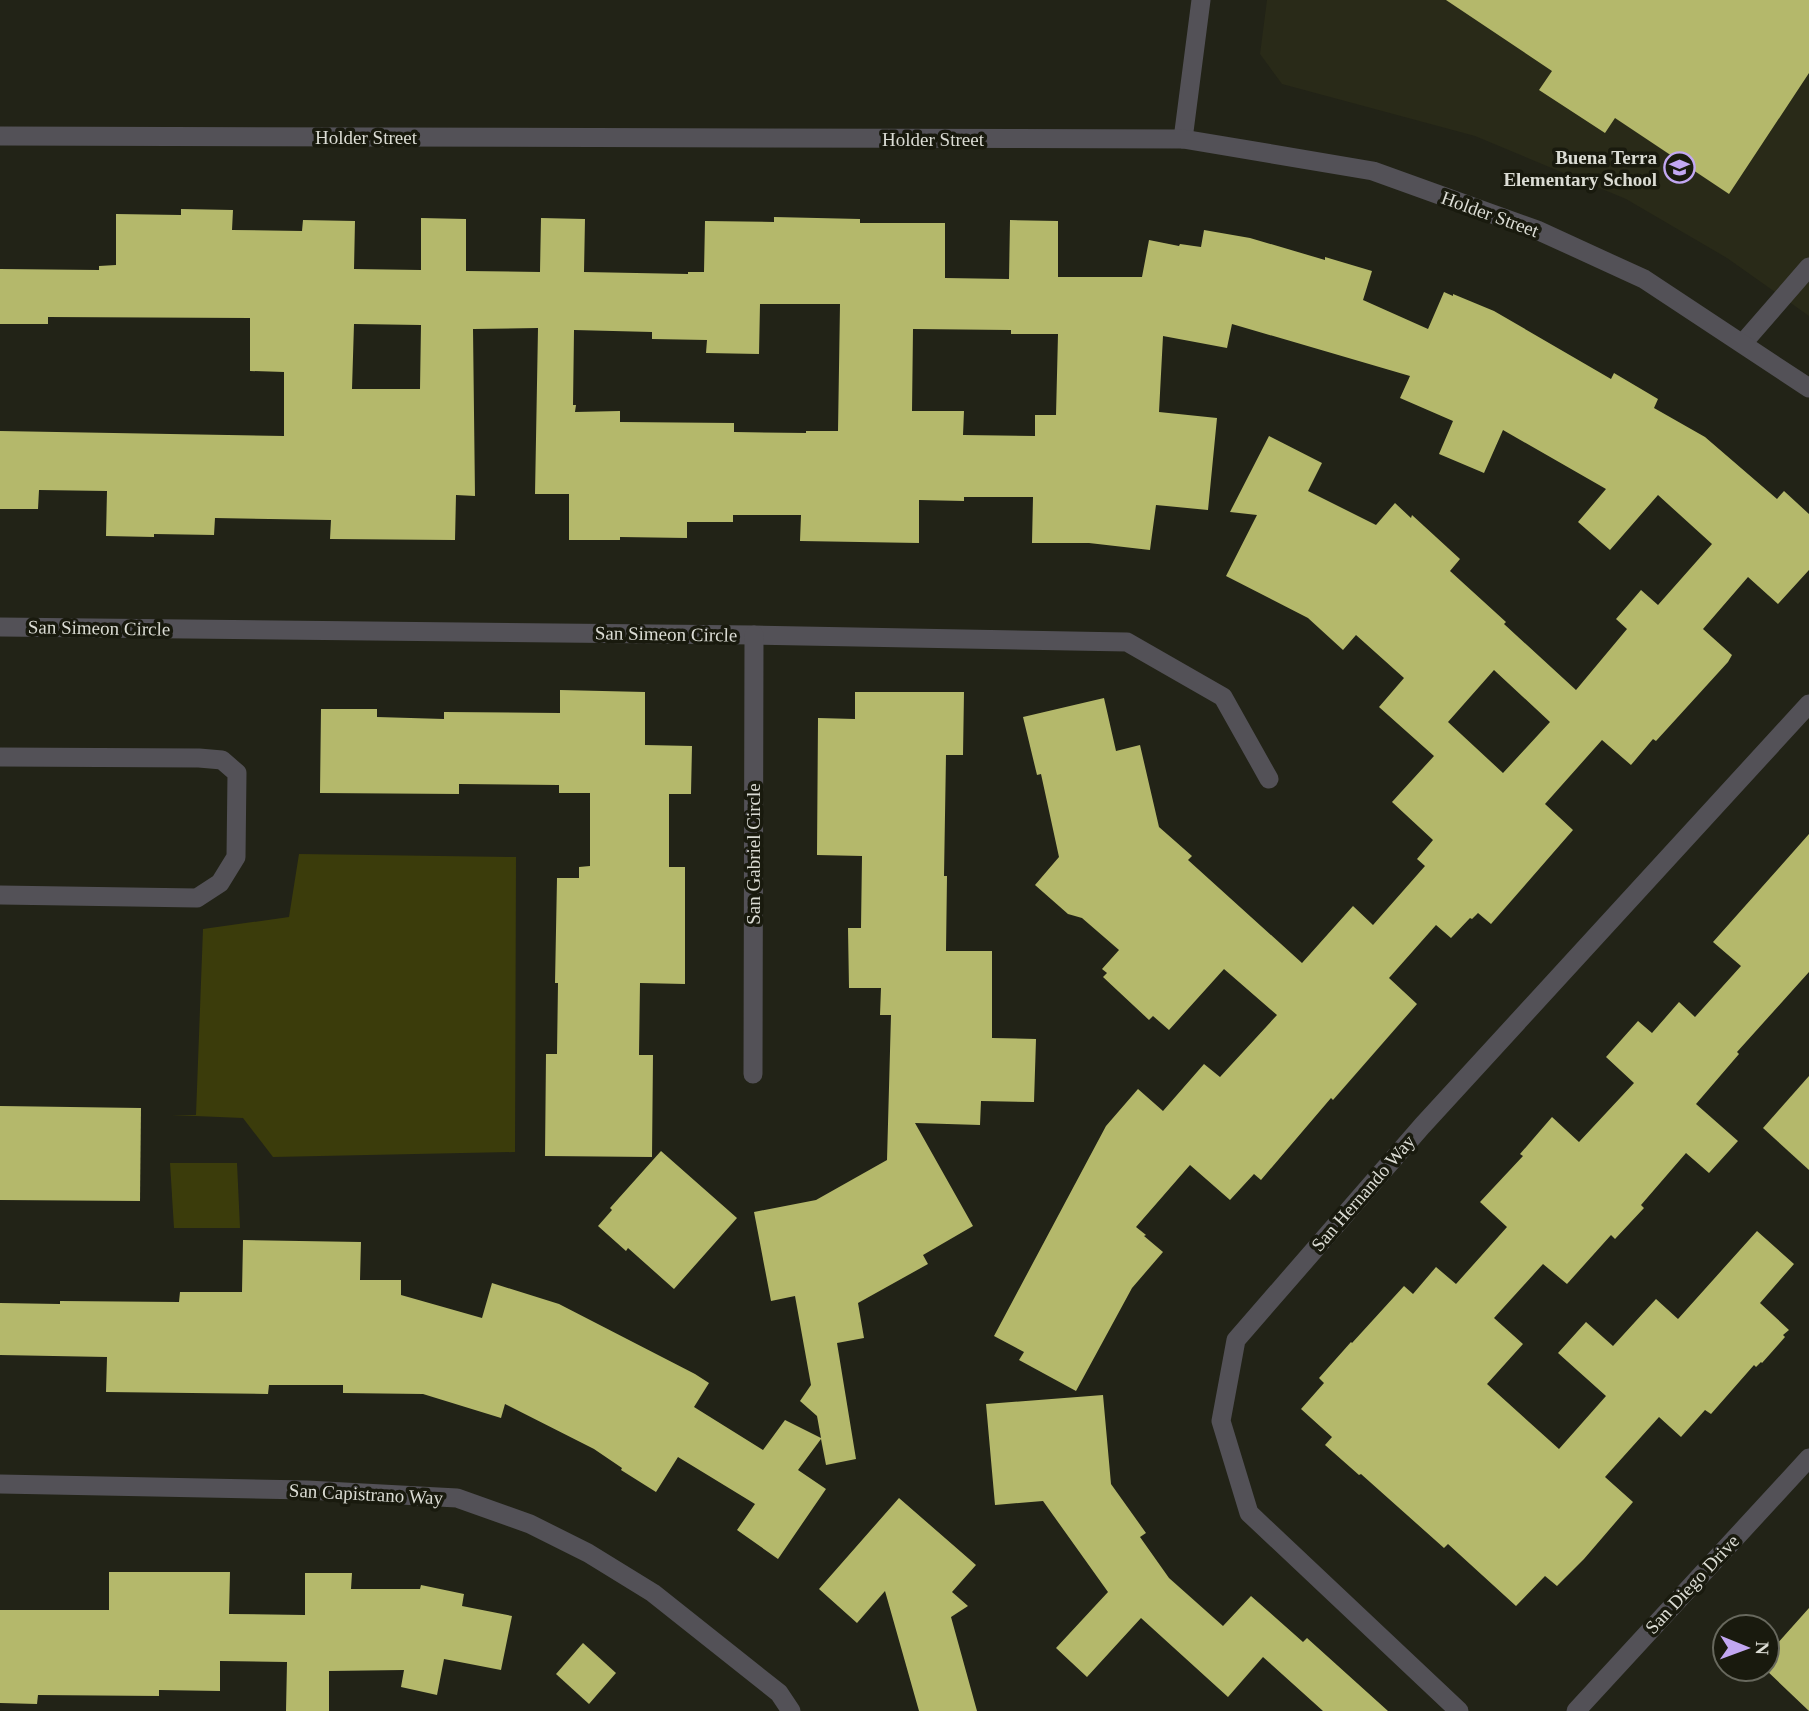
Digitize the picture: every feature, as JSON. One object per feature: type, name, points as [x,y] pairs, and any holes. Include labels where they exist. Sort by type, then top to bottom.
[{"type":"street","points":[[1183,139],[1200,0]]},
{"type":"street","name":"Holder Street","points":[[0,136],[1183,139],[1373,171],[1537,230],[1644,279],[1809,388]]},
{"type":"street","points":[[1743,343],[1809,267]]},
{"type":"street","name":"San Simeon Circle","points":[[0,627],[1127,642],[1223,697],[1269,779]]},
{"type":"street","name":"San Gabriel Circle","points":[[753,1074],[754,635]]},
{"type":"street","name":"San Hernando Way","points":[[1460,1711],[1249,1513],[1221,1421],[1236,1340],[1422,1126],[1809,704]]},
{"type":"street","points":[[0,757],[222,760],[237,773],[237,785],[236,857],[220,883],[197,898],[0,895]]},
{"type":"street","name":"San Diego Drive","points":[[1576,1711],[1809,1458]]},
{"type":"street","name":"San Capistrano Way","points":[[0,1484],[307,1490],[457,1498],[530,1524],[588,1553],[642,1586],[779,1693],[790,1711]]},
{"type":"shaded area","name":"Buena Terra Elementary School","points":[[1267,0],[1809,0],[1809,316],[1727,258],[1626,199],[1475,136],[1282,84],[1260,54]]},
{"type":"shaded area","points":[[299,854],[516,857],[515,1152],[273,1157],[243,1118],[171,1115],[196,1115],[203,929],[289,917]]},
{"type":"shaded area","points":[[170,1163],[237,1163],[240,1228],[174,1228]]},
{"type":"building","points":[[1446,0],[1809,0],[1809,73],[1729,194],[1615,118],[1605,133],[1539,90],[1552,71]]},
{"type":"building","points":[[181,209],[233,210],[232,230],[302,231],[303,220],[355,221],[354,269],[421,270],[421,218],[466,219],[466,271],[540,272],[541,218],[585,219],[584,272],[704,272],[705,221],[774,222],[774,217],[860,219],[860,223],[945,223],[945,278],[1009,279],[1010,220],[1058,221],[1058,277],[1142,277],[1149,240],[1201,247],[1204,230],[1250,238],[1372,271],[1363,300],[1428,329],[1444,292],[1453,294],[1494,311],[1611,379],[1614,373],[1658,399],[1654,408],[1705,437],[1777,499],[1784,491],[1809,514],[1809,570],[1778,604],[1748,577],[1703,629],[1732,655],[1728,662],[1631,765],[1602,740],[1545,804],[1573,830],[1491,924],[1478,913],[1451,938],[1436,925],[1389,978],[1417,1004],[1261,1180],[1254,1174],[1230,1200],[1190,1165],[1136,1227],[1163,1252],[1132,1288],[1076,1391],[1019,1360],[1024,1352],[994,1336],[1106,1126],[1138,1089],[1163,1111],[1204,1064],[1220,1077],[1277,1015],[1224,969],[1169,1030],[1153,1016],[1149,1020],[1103,977],[1107,973],[1102,969],[1119,950],[1082,918],[1068,914],[1035,885],[1059,857],[1041,774],[1037,775],[1023,717],[1104,698],[1116,751],[1140,745],[1159,827],[1192,856],[1188,860],[1302,963],[1353,906],[1373,925],[1425,866],[1417,859],[1433,840],[1392,802],[1434,756],[1379,707],[1404,678],[1356,635],[1343,650],[1308,618],[1226,576],[1257,515],[1230,512],[1269,436],[1322,463],[1308,491],[1376,525],[1395,503],[1411,518],[1412,515],[1460,559],[1450,571],[1576,690],[1627,629],[1616,619],[1641,590],[1658,605],[1712,544],[1658,495],[1610,550],[1578,522],[1606,489],[1503,430],[1484,473],[1439,454],[1453,421],[1400,398],[1410,376],[1232,324],[1227,348],[1163,336],[1159,412],[1217,418],[1208,510],[1156,505],[1150,550],[1089,543],[1032,543],[1033,497],[964,497],[964,501],[919,500],[919,543],[800,541],[801,515],[733,515],[733,522],[687,522],[687,538],[620,537],[620,540],[569,540],[569,494],[535,494],[538,328],[473,329],[475,496],[456,495],[455,540],[330,539],[331,520],[215,518],[214,535],[106,536],[107,491],[39,490],[38,509],[0,509],[0,431],[284,436],[284,372],[250,371],[250,318],[48,317],[48,324],[0,324],[0,269],[99,270],[99,266],[116,265],[116,214],[181,215]],"holes":[[[760,304],[840,304],[838,431],[734,432],[734,423],[620,422],[620,411],[575,412],[574,330],[652,332],[652,339],[707,340],[706,353],[759,354]],[[354,324],[421,325],[420,389],[352,389]],[[913,329],[1011,330],[1011,334],[1058,334],[1056,415],[1035,415],[1035,436],[963,435],[964,411],[912,411]],[[1494,670],[1550,722],[1503,773],[1448,722]]]},
{"type":"building","points":[[560,690],[645,692],[645,745],[692,746],[691,794],[669,794],[669,867],[685,867],[685,984],[640,983],[639,1055],[653,1055],[652,1157],[545,1156],[546,1054],[557,1054],[557,878],[579,878],[579,867],[590,866],[590,793],[559,793],[559,785],[459,784],[459,794],[320,793],[321,709],[377,709],[377,717],[444,719],[444,712],[560,713]]},
{"type":"building","points":[[855,692],[964,692],[963,755],[946,755],[946,951],[992,951],[992,1038],[1036,1039],[1034,1102],[981,1101],[980,1125],[915,1123],[973,1226],[923,1255],[928,1264],[858,1303],[864,1338],[837,1343],[856,1459],[826,1465],[821,1439],[798,1470],[826,1489],[778,1559],[737,1530],[755,1504],[678,1457],[656,1492],[594,1449],[505,1404],[501,1418],[423,1394],[343,1393],[343,1385],[269,1385],[268,1394],[106,1392],[107,1357],[0,1355],[0,1303],[179,1302],[180,1292],[242,1292],[243,1240],[361,1242],[360,1280],[401,1280],[401,1295],[482,1318],[492,1283],[559,1304],[709,1383],[694,1407],[763,1450],[785,1420],[821,1438],[817,1416],[800,1401],[811,1385],[795,1296],[771,1301],[754,1212],[816,1200],[887,1160],[891,1015],[880,1015],[881,988],[849,988],[848,928],[861,928],[862,856],[817,855],[818,718],[855,719]]},
{"type":"building","points":[[1809,834],[1809,972],[1737,1052],[1739,1054],[1696,1104],[1738,1141],[1709,1173],[1686,1153],[1641,1205],[1644,1208],[1615,1239],[1611,1235],[1567,1284],[1543,1264],[1494,1318],[1523,1344],[1487,1384],[1559,1449],[1606,1396],[1558,1353],[1586,1322],[1613,1346],[1656,1299],[1678,1319],[1757,1231],[1794,1264],[1760,1303],[1789,1330],[1762,1363],[1756,1367],[1754,1365],[1711,1414],[1705,1410],[1681,1437],[1659,1417],[1605,1477],[1633,1502],[1557,1586],[1545,1576],[1516,1606],[1448,1544],[1444,1548],[1325,1445],[1332,1437],[1301,1409],[1324,1383],[1319,1378],[1404,1286],[1413,1294],[1436,1267],[1456,1284],[1507,1227],[1480,1202],[1523,1156],[1520,1154],[1552,1117],[1579,1142],[1634,1083],[1606,1057],[1638,1021],[1652,1033],[1679,1002],[1695,1017],[1741,966],[1713,942]]},
{"type":"building","points":[[1809,1076],[1809,1170],[1763,1128]]},
{"type":"building","points":[[0,1106],[141,1108],[140,1201],[0,1200]]},
{"type":"building","points":[[661,1151],[737,1218],[674,1289],[628,1248],[626,1251],[598,1226],[612,1210],[610,1208]]},
{"type":"building","points":[[1103,1395],[1111,1484],[1146,1533],[1140,1537],[1169,1578],[1223,1626],[1251,1596],[1303,1642],[1307,1638],[1388,1711],[1323,1711],[1263,1657],[1228,1697],[1141,1618],[1087,1677],[1056,1648],[1108,1592],[1043,1501],[995,1505],[986,1404]]},
{"type":"building","points":[[899,1498],[976,1565],[952,1592],[968,1606],[951,1617],[977,1711],[919,1711],[885,1591],[857,1623],[819,1589]]},
{"type":"building","points":[[109,1572],[230,1572],[229,1614],[305,1615],[305,1573],[352,1573],[351,1589],[420,1589],[421,1585],[464,1594],[462,1606],[512,1616],[501,1670],[444,1659],[437,1695],[401,1687],[404,1670],[329,1671],[329,1711],[286,1711],[287,1662],[220,1661],[220,1691],[159,1690],[159,1696],[38,1695],[37,1704],[0,1703],[0,1610],[109,1610]]},
{"type":"building","points":[[1809,1608],[1809,1711],[1780,1683],[1781,1639]]},
{"type":"building","points":[[583,1643],[616,1673],[589,1704],[556,1674]]},
{"type":"place","name":"Buena Terra Elementary School","points":[[1680,168]]}]
